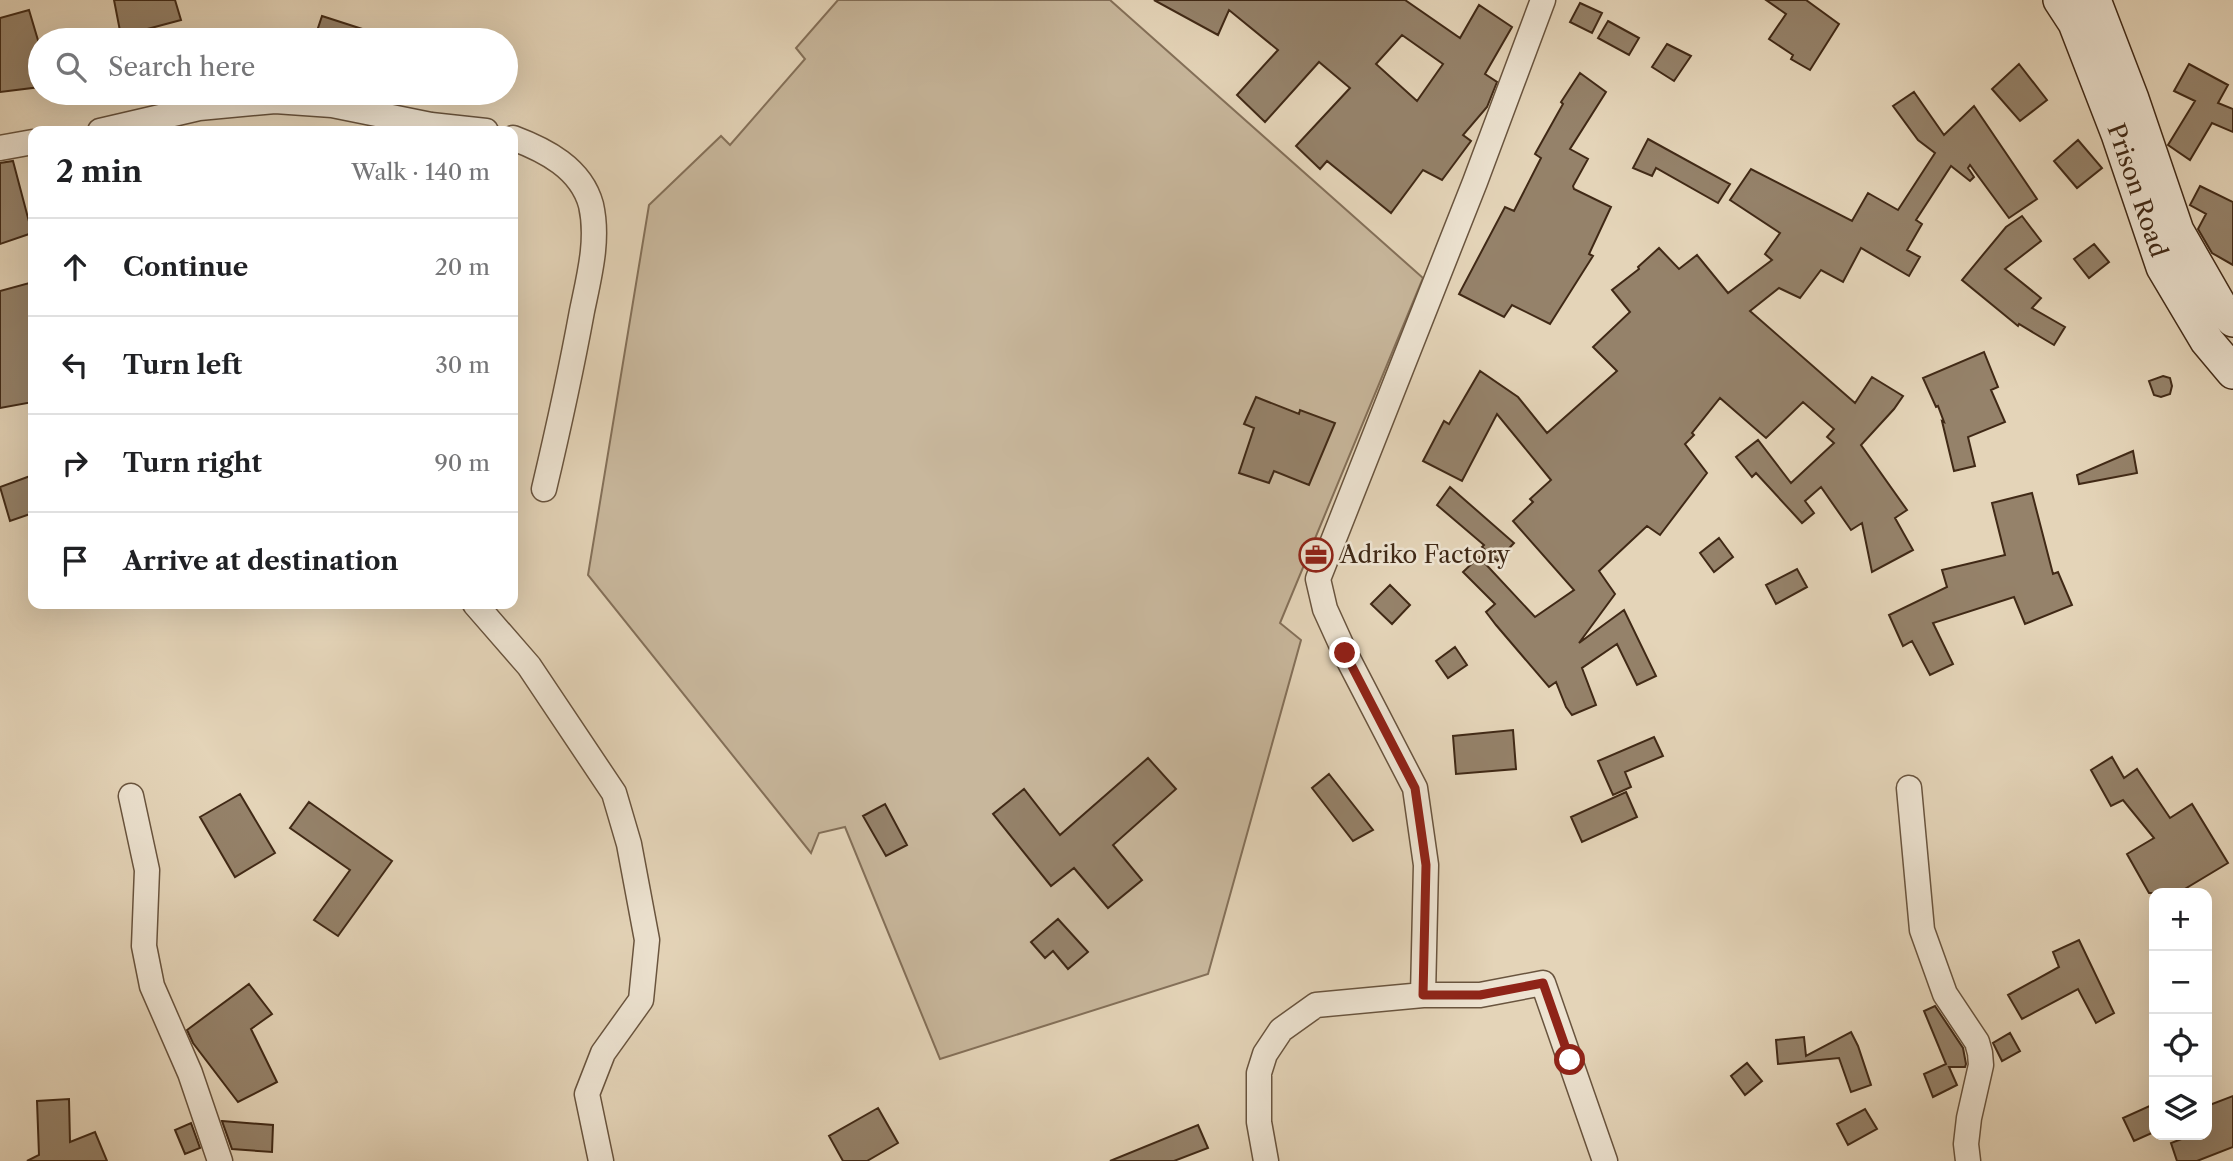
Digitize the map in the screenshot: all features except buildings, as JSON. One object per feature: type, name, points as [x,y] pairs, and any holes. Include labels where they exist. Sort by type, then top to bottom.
[{"type":"street","points":[[1423,995],[1426,865],[1415,788],[1340,642],[1325,608],[1318,579],[1475,182],[1543,0]]},
{"type":"street","name":"Prison Road","points":[[2060,0],[2075,23],[2090,60],[2163,267],[2207,341],[2233,372]]},
{"type":"street","name":"Prison Road","points":[[2094,0],[2132,99],[2177,231],[2220,306],[2233,320]]},
{"type":"street","points":[[122,126],[199,108],[232,105]]},
{"type":"street","points":[[321,105],[440,126]]},
{"type":"street","points":[[518,140],[560,160],[578,180],[591,204],[594,247],[567,392],[544,489]]},
{"type":"street","points":[[0,148],[28,143]]},
{"type":"street","points":[[479,609],[529,666],[614,793],[629,844],[647,940],[641,1000],[603,1054],[587,1094],[601,1161]]},
{"type":"street","points":[[1909,788],[1922,930],[1945,994],[1977,1042],[1980,1052],[1981,1065],[1966,1144],[1968,1161]]},
{"type":"street","points":[[131,796],[147,870],[144,946],[152,986],[190,1073],[220,1161]]},
{"type":"street","points":[[1266,1161],[1259,1122],[1259,1073],[1265,1054],[1281,1030],[1315,1005],[1423,995],[1480,995],[1543,983],[1605,1161]]},
{"type":"shaded area","points":[[838,0],[1110,0],[1423,278],[1280,623],[1301,640],[1208,974],[940,1059],[845,827],[819,833],[811,853],[588,575],[649,205],[721,136],[730,145],[805,59],[796,48]]},
{"type":"place","name":"Adriko Factory","points":[[1316,555]]},
{"type":"route","points":[[1345,653],[1415,788],[1426,865],[1423,995],[1480,995],[1543,983],[1570,1060]]}]
